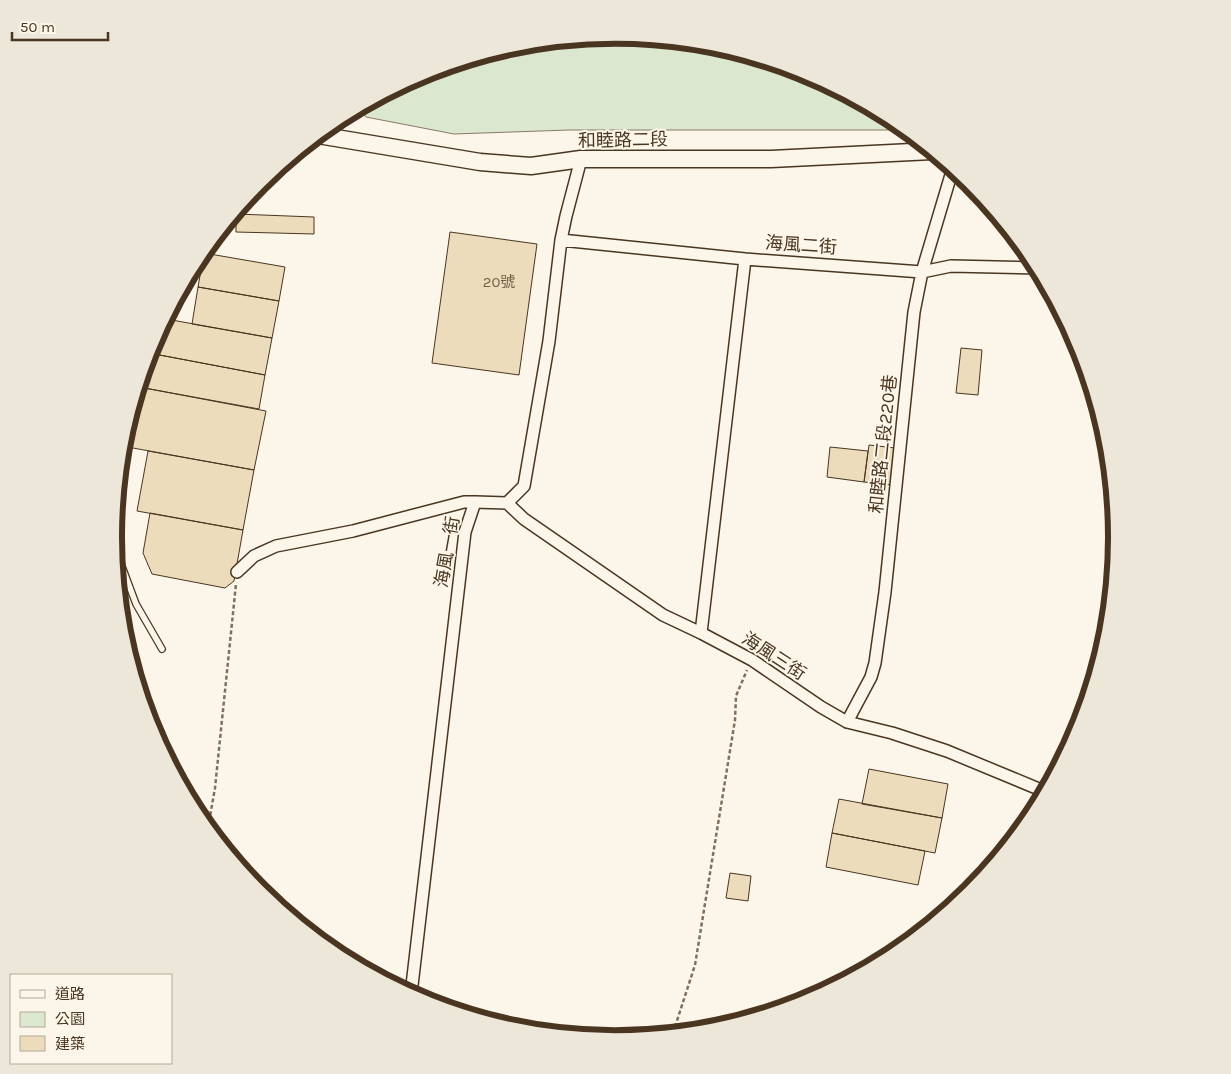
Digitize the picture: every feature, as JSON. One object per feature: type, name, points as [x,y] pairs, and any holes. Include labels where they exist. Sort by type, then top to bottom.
[{"type":"street","name":"和睦路二段","points":[[328,137],[480,162],[531,166],[581,159],[771,159],[923,151]]},
{"type":"street","points":[[507,503],[524,486],[549,341],[561,240],[581,159]]},
{"type":"street","name":"和睦路二段220巷","points":[[847,722],[871,677],[875,663],[886,583],[914,312],[922,272],[951,175]]},
{"type":"street","name":"海風二街","points":[[561,240],[745,259],[922,272],[951,266],[1029,268]]},
{"type":"street","points":[[701,632],[745,259]]},
{"type":"street","points":[[237,572],[254,556],[276,546],[353,531],[464,502],[475,502]]},
{"type":"street","name":"海風一街","points":[[412,986],[465,532],[475,502],[507,503]]},
{"type":"street","name":"海風三街","points":[[507,503],[524,519],[663,615],[701,632],[752,660],[821,707],[847,722],[892,733],[947,751],[1040,789]]},
{"type":"lane","points":[[123,569],[136,604],[162,649]]},
{"type":"path","points":[[210,818],[215,788],[237,572]]},
{"type":"path","points":[[675,1026],[695,965],[735,720],[736,696],[752,660]]},
{"type":"green space","points":[[616,44],[680,48],[712,53],[774,70],[834,95],[894,130],[569,130],[454,134],[366,117],[363,113],[397,95],[457,70],[519,53],[583,45]]},
{"type":"building","points":[[243,214],[314,217],[314,234],[236,232],[236,223]]},
{"type":"building","points":[[450,232],[537,244],[519,375],[432,363]]},
{"type":"building","points":[[211,254],[285,267],[279,301],[198,287],[201,269]]},
{"type":"building","points":[[198,287],[279,301],[272,338],[192,324]]},
{"type":"building","points":[[172,320],[272,338],[265,375],[157,355]]},
{"type":"building","points":[[961,348],[982,350],[978,395],[956,393]]},
{"type":"building","points":[[157,355],[265,375],[259,409],[145,388]]},
{"type":"building","points":[[145,388],[266,411],[254,470],[131,448]]},
{"type":"building","points":[[869,445],[904,449],[900,486],[864,482]]},
{"type":"building","points":[[830,447],[868,451],[864,482],[827,477]]},
{"type":"building","points":[[148,451],[254,470],[243,530],[137,511]]},
{"type":"building","points":[[150,513],[243,530],[234,581],[225,588],[152,574],[143,553]]},
{"type":"building","points":[[869,769],[948,784],[942,818],[862,804]]},
{"type":"building","points":[[839,799],[942,818],[935,853],[832,833]]},
{"type":"building","points":[[832,833],[925,851],[918,885],[826,867]]},
{"type":"building","points":[[730,873],[751,876],[748,901],[726,898]]}]
